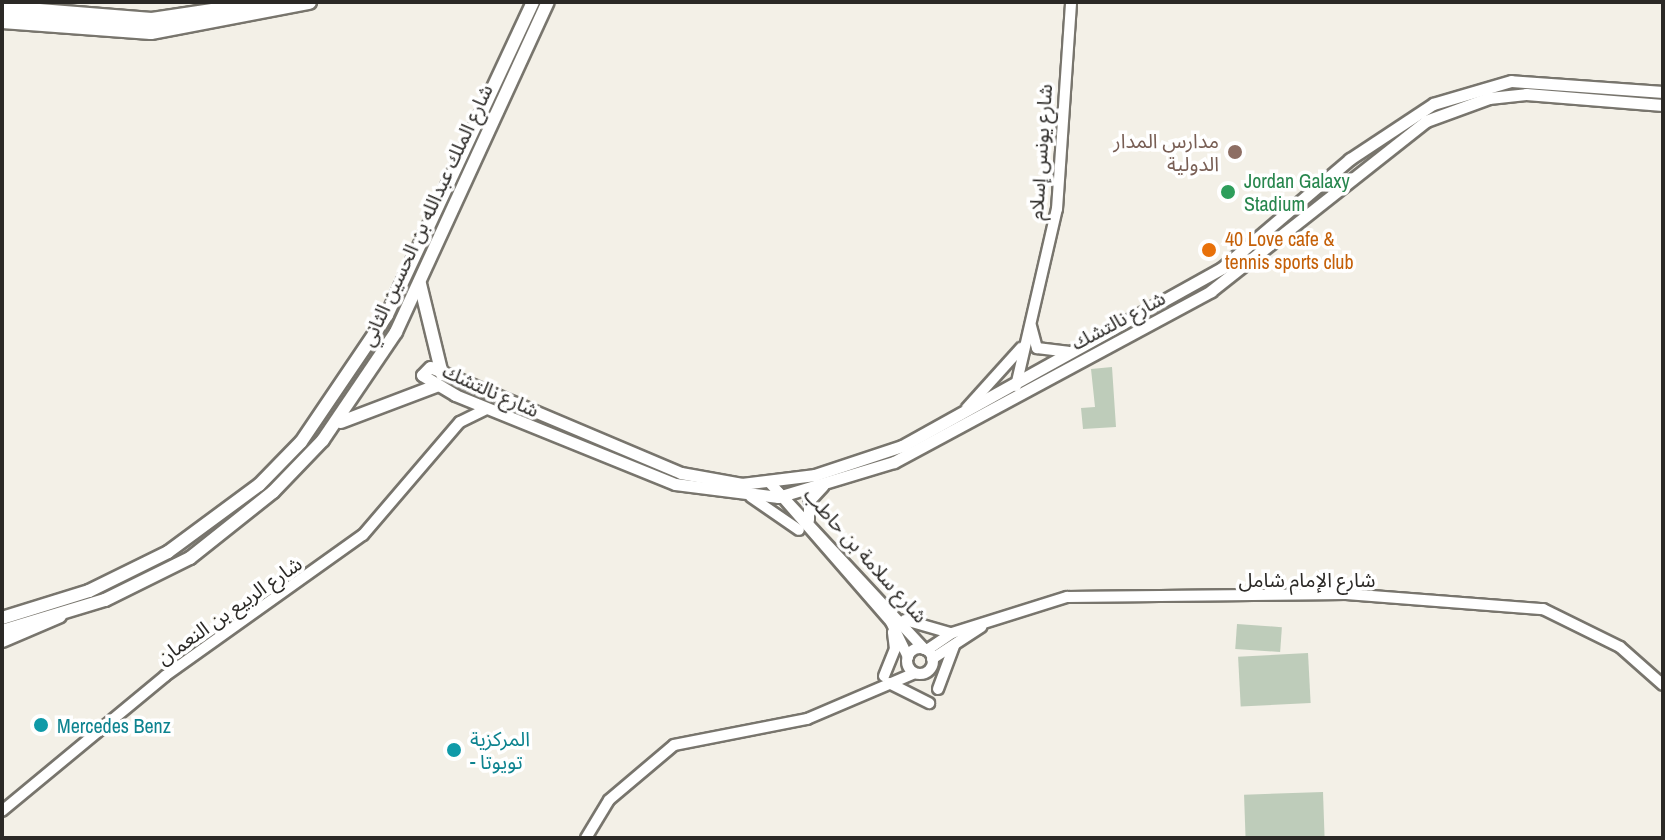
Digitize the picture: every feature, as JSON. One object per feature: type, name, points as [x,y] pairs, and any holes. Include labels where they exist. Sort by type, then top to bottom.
[{"type":"highway","points":[[2,8],[127,20],[271,2]]},
{"type":"highway","points":[[2,21],[151,32],[309,2]]},
{"type":"highway","name":"شارع الملك عبدالله بن الحسين الثاني","points":[[2,618],[81,594],[168,552],[259,485],[301,442],[387,315],[533,2]]},
{"type":"highway","name":"شارع الملك عبدالله بن الحسين الثاني","points":[[2,631],[60,616],[190,558],[273,492],[334,425],[420,283],[548,2]]},
{"type":"highway","points":[[420,283],[442,374]]},
{"type":"highway","points":[[334,425],[391,397],[436,386]]},
{"type":"main road","name":"شارع نالتشك","points":[[1663,92],[1642,96],[1512,95],[1426,121],[1225,282],[894,462],[823,487],[780,488],[718,481],[628,456],[442,374],[422,371],[436,386],[455,395],[675,484],[751,497],[780,488],[881,455],[959,415],[1222,268],[1359,152],[1433,104],[1511,81],[1642,96],[1663,105]]},
{"type":"main road","points":[[2,641],[60,616]]},
{"type":"street","name":"شارع يونس إسلام","points":[[1014,397],[1022,347],[1057,209],[1071,2]]},
{"type":"street","points":[[1031,320],[1037,348],[1070,352]]},
{"type":"street","points":[[959,415],[1022,347]]},
{"type":"street","points":[[455,395],[460,422]]},
{"type":"street","name":"شارع الربيع بن النعمان","points":[[2,811],[165,676],[363,535],[460,422],[487,409]]},
{"type":"street","points":[[809,522],[809,502],[823,487]]},
{"type":"street","name":"شارع سلامة بن حاطب","points":[[780,488],[895,620],[910,664]]},
{"type":"street","name":"شارع سلامة بن حاطب","points":[[780,488],[810,537],[928,653]]},
{"type":"street","points":[[751,497],[810,537]]},
{"type":"street","name":"شارع الإمام شامل","points":[[928,653],[954,638],[1055,599],[1119,594],[1346,594],[1510,606],[1550,612],[1613,643],[1663,685]]},
{"type":"street","points":[[886,679],[895,649],[895,620],[954,638],[938,689]]},
{"type":"street","points":[[586,838],[633,777],[693,737],[781,726],[865,690],[928,653],[929,670],[910,664]]},
{"type":"street","points":[[886,679],[929,703]]},
{"type":"green space","points":[[1112,367],[1116,427],[1083,429],[1081,408],[1095,407],[1091,369]]},
{"type":"green space","points":[[1237,624],[1282,627],[1280,652],[1235,649]]},
{"type":"green space","points":[[1308,653],[1311,703],[1241,707],[1238,657]]},
{"type":"green space","points":[[1323,792],[1325,838],[1246,838],[1244,795]]},
{"type":"place","name":"مدارس المدار الدولية","points":[[1235,152]]},
{"type":"place","name":"Jordan Galaxy Stadium","points":[[1228,192]]},
{"type":"place","name":"40 Love cafe & tennis sports club","points":[[1209,250]]},
{"type":"place","name":"Mercedes Benz","points":[[41,725]]},
{"type":"place","name":"المركزية - تويوتا","points":[[454,750]]}]
